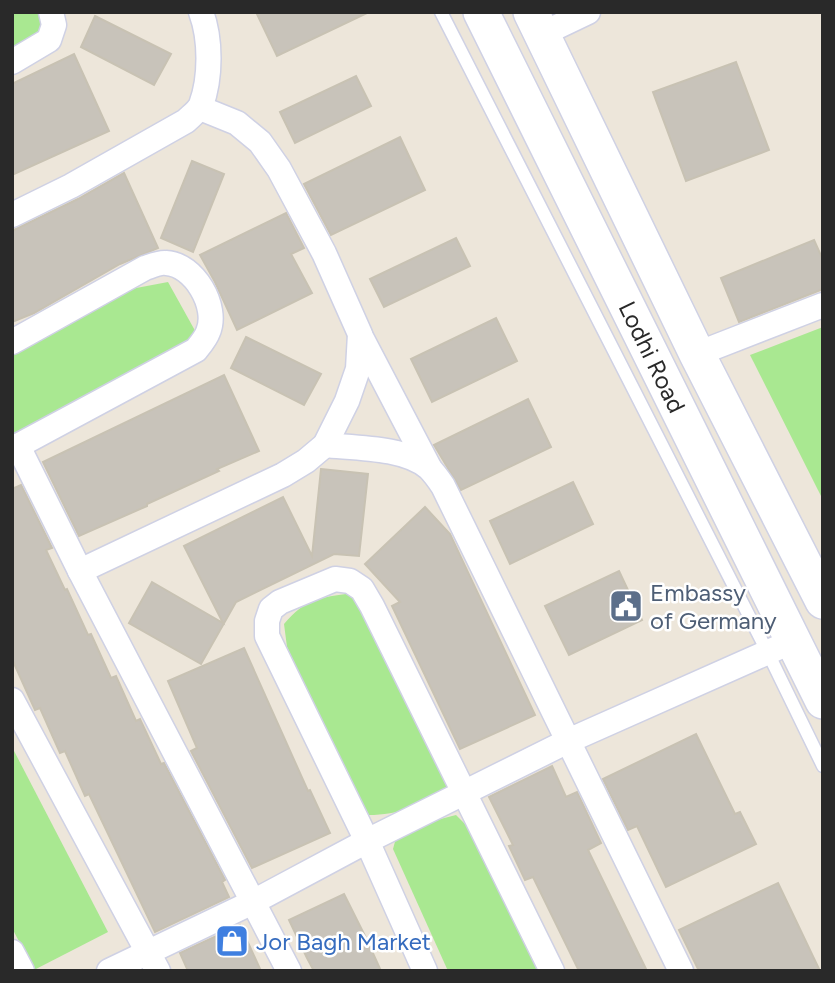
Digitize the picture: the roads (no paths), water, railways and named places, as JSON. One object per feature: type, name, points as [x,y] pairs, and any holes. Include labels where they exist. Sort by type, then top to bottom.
[{"type":"main road","name":"Lodhi Road","points":[[481,12],[781,647],[823,701]]},
{"type":"main road","name":"Lodhi Road","points":[[537,23],[697,354],[823,601]]},
{"type":"street","points":[[12,62],[49,40],[54,25],[51,12]]},
{"type":"street","points":[[12,215],[71,186],[174,128],[200,108],[207,76],[207,31],[201,12]]},
{"type":"street","points":[[537,23],[588,12]]},
{"type":"street","points":[[200,108],[237,123],[260,142],[279,169],[324,253],[360,334],[429,467],[443,486],[681,971]]},
{"type":"street","points":[[12,342],[145,268],[166,262],[187,270],[202,289],[211,313],[209,331],[196,350],[15,448],[289,971]]},
{"type":"street","points":[[697,354],[823,304]]},
{"type":"street","points":[[80,571],[282,475],[306,461],[325,445],[347,401],[358,369],[360,334]]},
{"type":"street","points":[[325,445],[390,451],[429,467]]},
{"type":"street","points":[[425,971],[367,841],[268,636],[267,621],[271,609],[280,602],[335,579],[350,580],[362,589],[552,971]]},
{"type":"street","points":[[109,971],[153,961],[253,902],[367,841],[568,741],[781,647]]},
{"type":"street","points":[[12,700],[153,961]]},
{"type":"street","points":[[12,951],[22,971]]},
{"type":"lane","points":[[441,12],[781,647],[823,766]]},
{"type":"place","name":"Embassy of Germany","points":[[626,606]]},
{"type":"place","name":"Jor Bagh Market","points":[[232,941]]}]
